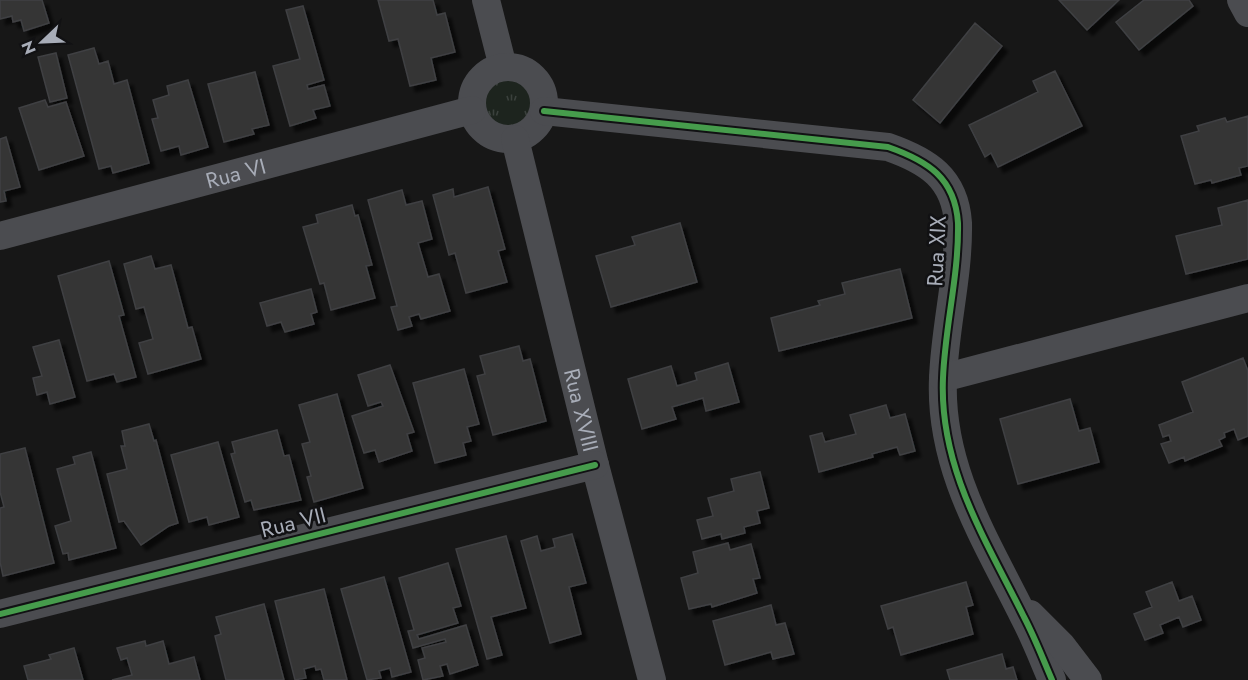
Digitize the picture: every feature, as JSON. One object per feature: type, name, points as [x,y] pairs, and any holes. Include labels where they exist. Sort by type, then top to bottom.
[{"type":"street","points":[[486,0],[503,67]]},
{"type":"street","points":[[1241,0],[1248,13]]},
{"type":"street","points":[[503,67],[514,67],[535,78],[543,94],[544,111],[533,130],[514,139],[503,140],[483,130],[472,110],[475,87],[492,70],[503,67]]},
{"type":"street","name":"Rua VI","points":[[0,236],[472,110]]},
{"type":"street","name":"Rua XIX","points":[[544,111],[888,147],[928,164],[949,188],[954,200],[958,223],[943,378],[945,414],[962,490],[980,535],[1016,600],[1052,680]]},
{"type":"street","name":"Rua XVIII","points":[[514,139],[652,680]]},
{"type":"street","points":[[943,378],[1248,298]]},
{"type":"street","name":"Rua VII","points":[[0,614],[596,465]]},
{"type":"street","name":"Rua XIX","points":[[1016,600],[1062,646],[1088,680]]},
{"type":"green space","points":[[502,73],[514,73],[525,78],[533,86],[538,103],[536,115],[525,128],[514,133],[502,133],[491,128],[483,120],[478,109],[478,97],[483,86],[491,78]]},
{"type":"building","points":[[0,0],[42,0],[49,23],[24,31],[21,20],[13,22],[12,16],[0,19]]},
{"type":"building","points":[[378,0],[433,0],[437,15],[445,13],[455,52],[431,58],[436,80],[410,86],[398,39],[389,41]]},
{"type":"building","points":[[1059,0],[1119,0],[1087,30]]},
{"type":"building","points":[[1144,0],[1189,0],[1193,6],[1139,50],[1116,22]]},
{"type":"building","points":[[303,6],[324,80],[307,85],[308,89],[324,85],[330,106],[313,110],[316,118],[290,126],[273,66],[300,59],[286,10]]},
{"type":"building","points":[[975,23],[1002,46],[940,123],[913,100]]},
{"type":"building","points":[[94,48],[99,64],[108,61],[114,84],[127,80],[149,163],[113,173],[111,166],[99,169],[68,55]]},
{"type":"building","points":[[56,53],[67,98],[50,102],[38,57]]},
{"type":"building","points":[[1055,71],[1082,126],[998,167],[991,153],[985,157],[969,125],[1038,92],[1033,81]]},
{"type":"building","points":[[255,72],[269,125],[252,129],[254,134],[224,142],[208,84]]},
{"type":"building","points":[[188,80],[208,147],[181,155],[179,146],[161,151],[152,119],[158,118],[153,100],[169,95],[167,86]]},
{"type":"building","points":[[45,100],[48,107],[66,102],[84,156],[39,170],[19,108]]},
{"type":"building","points":[[1248,116],[1248,166],[1239,168],[1241,175],[1212,183],[1211,180],[1195,184],[1181,136],[1199,131],[1197,126],[1225,118],[1227,122]]},
{"type":"building","points":[[6,137],[20,187],[4,191],[6,201],[0,202],[0,139]]},
{"type":"building","points":[[488,187],[505,249],[498,251],[507,282],[466,293],[455,253],[449,255],[433,195],[453,189],[454,197]]},
{"type":"building","points":[[402,190],[406,205],[422,201],[432,239],[418,243],[428,277],[439,274],[450,311],[421,319],[419,314],[409,317],[412,326],[398,330],[391,307],[397,306],[368,200]]},
{"type":"building","points":[[1248,200],[1248,259],[1186,274],[1176,236],[1222,225],[1218,208]]},
{"type":"building","points":[[352,205],[355,216],[358,215],[372,265],[366,266],[375,298],[331,310],[324,283],[320,284],[303,227],[318,223],[316,215]]},
{"type":"building","points":[[680,223],[697,282],[611,307],[596,256],[635,245],[632,237]]},
{"type":"building","points":[[151,256],[155,269],[171,265],[188,328],[192,327],[201,359],[148,374],[139,343],[153,339],[144,307],[136,309],[124,264]]},
{"type":"building","points":[[109,261],[124,315],[119,316],[136,377],[117,382],[114,374],[87,381],[58,276]]},
{"type":"building","points":[[900,269],[912,318],[779,351],[771,318],[820,305],[818,301],[845,294],[842,283]]},
{"type":"building","points":[[311,289],[317,312],[311,314],[314,324],[285,332],[281,322],[267,326],[260,303]]},
{"type":"building","points":[[59,340],[75,397],[50,404],[47,392],[37,395],[33,378],[42,376],[33,347]]},
{"type":"building","points":[[519,346],[523,361],[530,359],[546,421],[493,435],[477,376],[485,374],[480,356]]},
{"type":"building","points":[[1243,358],[1248,371],[1248,436],[1238,440],[1234,429],[1224,433],[1225,437],[1219,440],[1222,446],[1185,461],[1184,457],[1169,463],[1161,444],[1171,441],[1169,435],[1163,437],[1159,425],[1193,412],[1182,382]]},
{"type":"building","points":[[728,363],[739,402],[706,411],[703,398],[672,407],[676,419],[642,429],[628,379],[671,366],[677,386],[697,380],[695,373]]},
{"type":"building","points":[[390,365],[414,432],[407,434],[412,451],[379,462],[375,450],[364,453],[352,416],[383,406],[381,402],[368,406],[358,375]]},
{"type":"building","points":[[464,369],[479,424],[467,427],[471,441],[463,443],[466,455],[435,463],[413,383]]},
{"type":"building","points":[[337,394],[363,488],[314,502],[307,477],[311,476],[302,444],[310,442],[299,405]]},
{"type":"building","points":[[1070,399],[1079,431],[1090,428],[1099,462],[1018,484],[1000,419]]},
{"type":"building","points":[[886,405],[890,418],[905,414],[915,451],[900,455],[897,447],[872,454],[873,457],[819,472],[810,436],[822,433],[825,442],[856,434],[850,415]]},
{"type":"building","points":[[149,424],[154,441],[156,440],[178,523],[169,526],[141,545],[124,521],[119,522],[107,474],[127,469],[121,446],[125,446],[122,431]]},
{"type":"building","points":[[277,430],[284,456],[289,455],[301,500],[254,510],[251,500],[245,502],[231,454],[235,453],[232,442]]},
{"type":"building","points":[[218,442],[239,517],[209,525],[207,517],[189,522],[171,455]]},
{"type":"building","points":[[25,448],[54,563],[3,576],[0,562],[0,508],[4,507],[0,492],[0,454]]},
{"type":"building","points":[[91,452],[116,548],[69,560],[68,553],[63,554],[55,526],[71,521],[57,469],[75,464],[73,457]]},
{"type":"building","points":[[760,472],[769,508],[757,511],[760,523],[744,527],[745,533],[722,539],[721,534],[702,539],[697,520],[713,516],[708,498],[734,491],[731,479]]},
{"type":"building","points":[[572,534],[586,583],[569,587],[581,634],[550,643],[521,541],[537,536],[541,551],[555,547],[553,539]]},
{"type":"building","points":[[506,536],[526,608],[491,617],[502,655],[487,659],[456,549]]},
{"type":"building","points":[[728,543],[730,550],[751,544],[760,578],[753,579],[757,593],[712,607],[711,604],[689,609],[681,578],[698,573],[693,552]]},
{"type":"building","points":[[448,563],[461,606],[453,608],[458,623],[417,635],[419,639],[466,625],[478,665],[450,674],[447,664],[440,666],[443,676],[423,680],[418,660],[425,658],[422,648],[446,642],[445,639],[413,648],[408,631],[414,630],[399,578]]},
{"type":"building","points":[[384,577],[411,672],[392,677],[390,668],[379,671],[381,678],[367,680],[341,589]]},
{"type":"building","points":[[966,582],[973,605],[966,607],[973,634],[901,655],[893,627],[888,629],[881,606]]},
{"type":"building","points":[[1172,582],[1179,601],[1192,596],[1201,620],[1183,627],[1179,617],[1160,625],[1163,633],[1145,640],[1134,614],[1152,607],[1146,592]]},
{"type":"building","points":[[324,589],[347,680],[324,680],[321,669],[316,670],[315,666],[304,669],[306,678],[295,680],[275,601]]},
{"type":"building","points":[[264,604],[284,680],[226,680],[215,636],[221,634],[216,617]]},
{"type":"building","points":[[771,605],[776,625],[785,623],[794,654],[773,659],[771,652],[725,665],[713,621]]},
{"type":"building","points":[[145,641],[146,646],[163,641],[169,664],[194,657],[200,680],[112,680],[132,675],[127,658],[121,660],[117,648]]},
{"type":"building","points":[[74,648],[83,680],[28,680],[24,666],[51,659],[49,655]]},
{"type":"building","points":[[1002,654],[1006,669],[1013,667],[1017,680],[950,680],[947,670]]},
{"type":"cycle path","points":[[544,111],[888,147],[915,158],[937,173],[951,194],[956,207],[958,223],[958,242],[943,378],[944,411],[949,442],[968,502],[1032,633],[1052,680]]},
{"type":"cycle path","points":[[0,614],[595,465]]}]
